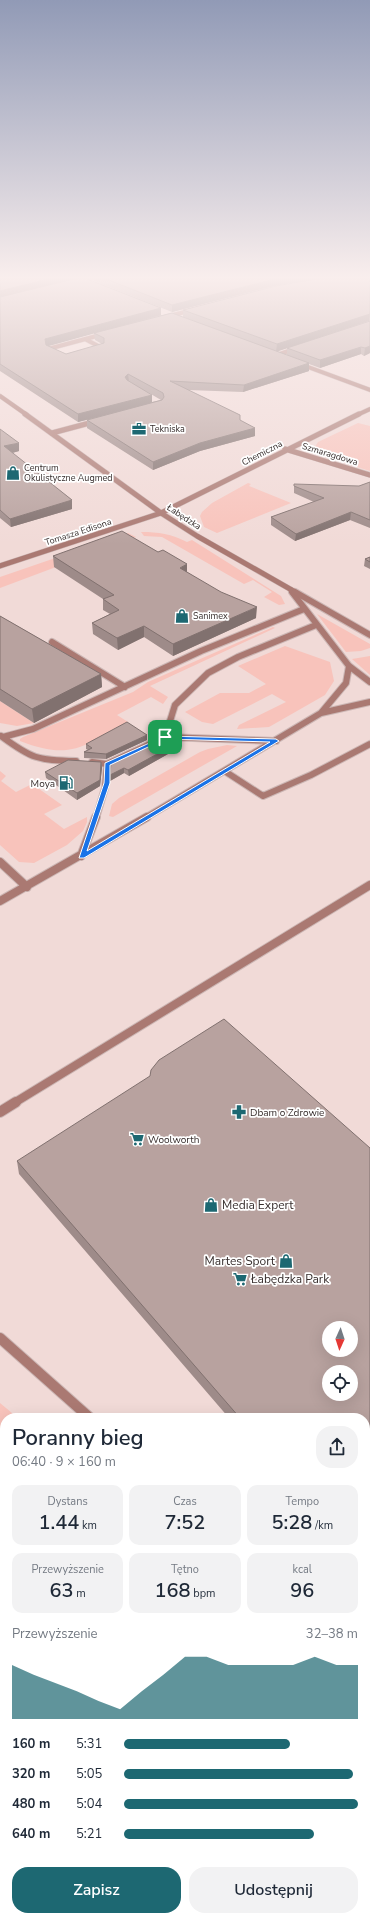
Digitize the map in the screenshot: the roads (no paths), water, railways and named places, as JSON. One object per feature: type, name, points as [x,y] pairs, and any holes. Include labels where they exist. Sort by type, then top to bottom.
[{"type":"street","points":[[302,365],[370,390]]},
{"type":"street","name":"Łabędzka","points":[[0,396],[161,513],[197,536],[370,635]]},
{"type":"street","name":"Chemiczna","points":[[161,513],[286,449],[370,409]]},
{"type":"street","points":[[52,433],[101,420]]},
{"type":"street","name":"Szmaragdowa","points":[[286,449],[370,475]]},
{"type":"street","name":"Tomasza Edisona","points":[[0,566],[161,513]]},
{"type":"street","points":[[291,590],[316,625],[349,666],[370,682]]},
{"type":"street","points":[[1,737],[33,729],[264,623],[304,609]]},
{"type":"street","points":[[165,737],[175,705],[208,673],[238,657],[316,625]]},
{"type":"street","points":[[52,642],[125,687]]},
{"type":"street","points":[[0,901],[27,887],[226,772],[321,713],[346,683],[349,666]]},
{"type":"street","points":[[321,713],[370,702]]},
{"type":"street","points":[[1,737],[25,754],[44,760],[107,764],[165,737],[276,741]]},
{"type":"street","points":[[226,772],[263,796],[311,775],[370,744]]},
{"type":"street","points":[[81,856],[92,829],[107,783],[107,764]]},
{"type":"street","points":[[0,862],[27,887]]},
{"type":"street","points":[[0,1112],[370,885]]},
{"type":"street","points":[[0,1338],[84,1413]]},
{"type":"place","name":"Tekniska","points":[[139,429]]},
{"type":"place","name":"Centrum Okulistyczne Augmed","points":[[13,473]]},
{"type":"place","name":"Sanimex","points":[[182,616]]},
{"type":"place","name":"Moya","points":[[66,783]]},
{"type":"place","name":"Dbam o Zdrowie","points":[[239,1112]]},
{"type":"place","name":"Woolworth","points":[[137,1139]]},
{"type":"place","name":"Media Expert","points":[[211,1205]]},
{"type":"place","name":"Martes Sport","points":[[286,1261]]},
{"type":"place","name":"Łabędzka Park","points":[[240,1279]]}]
